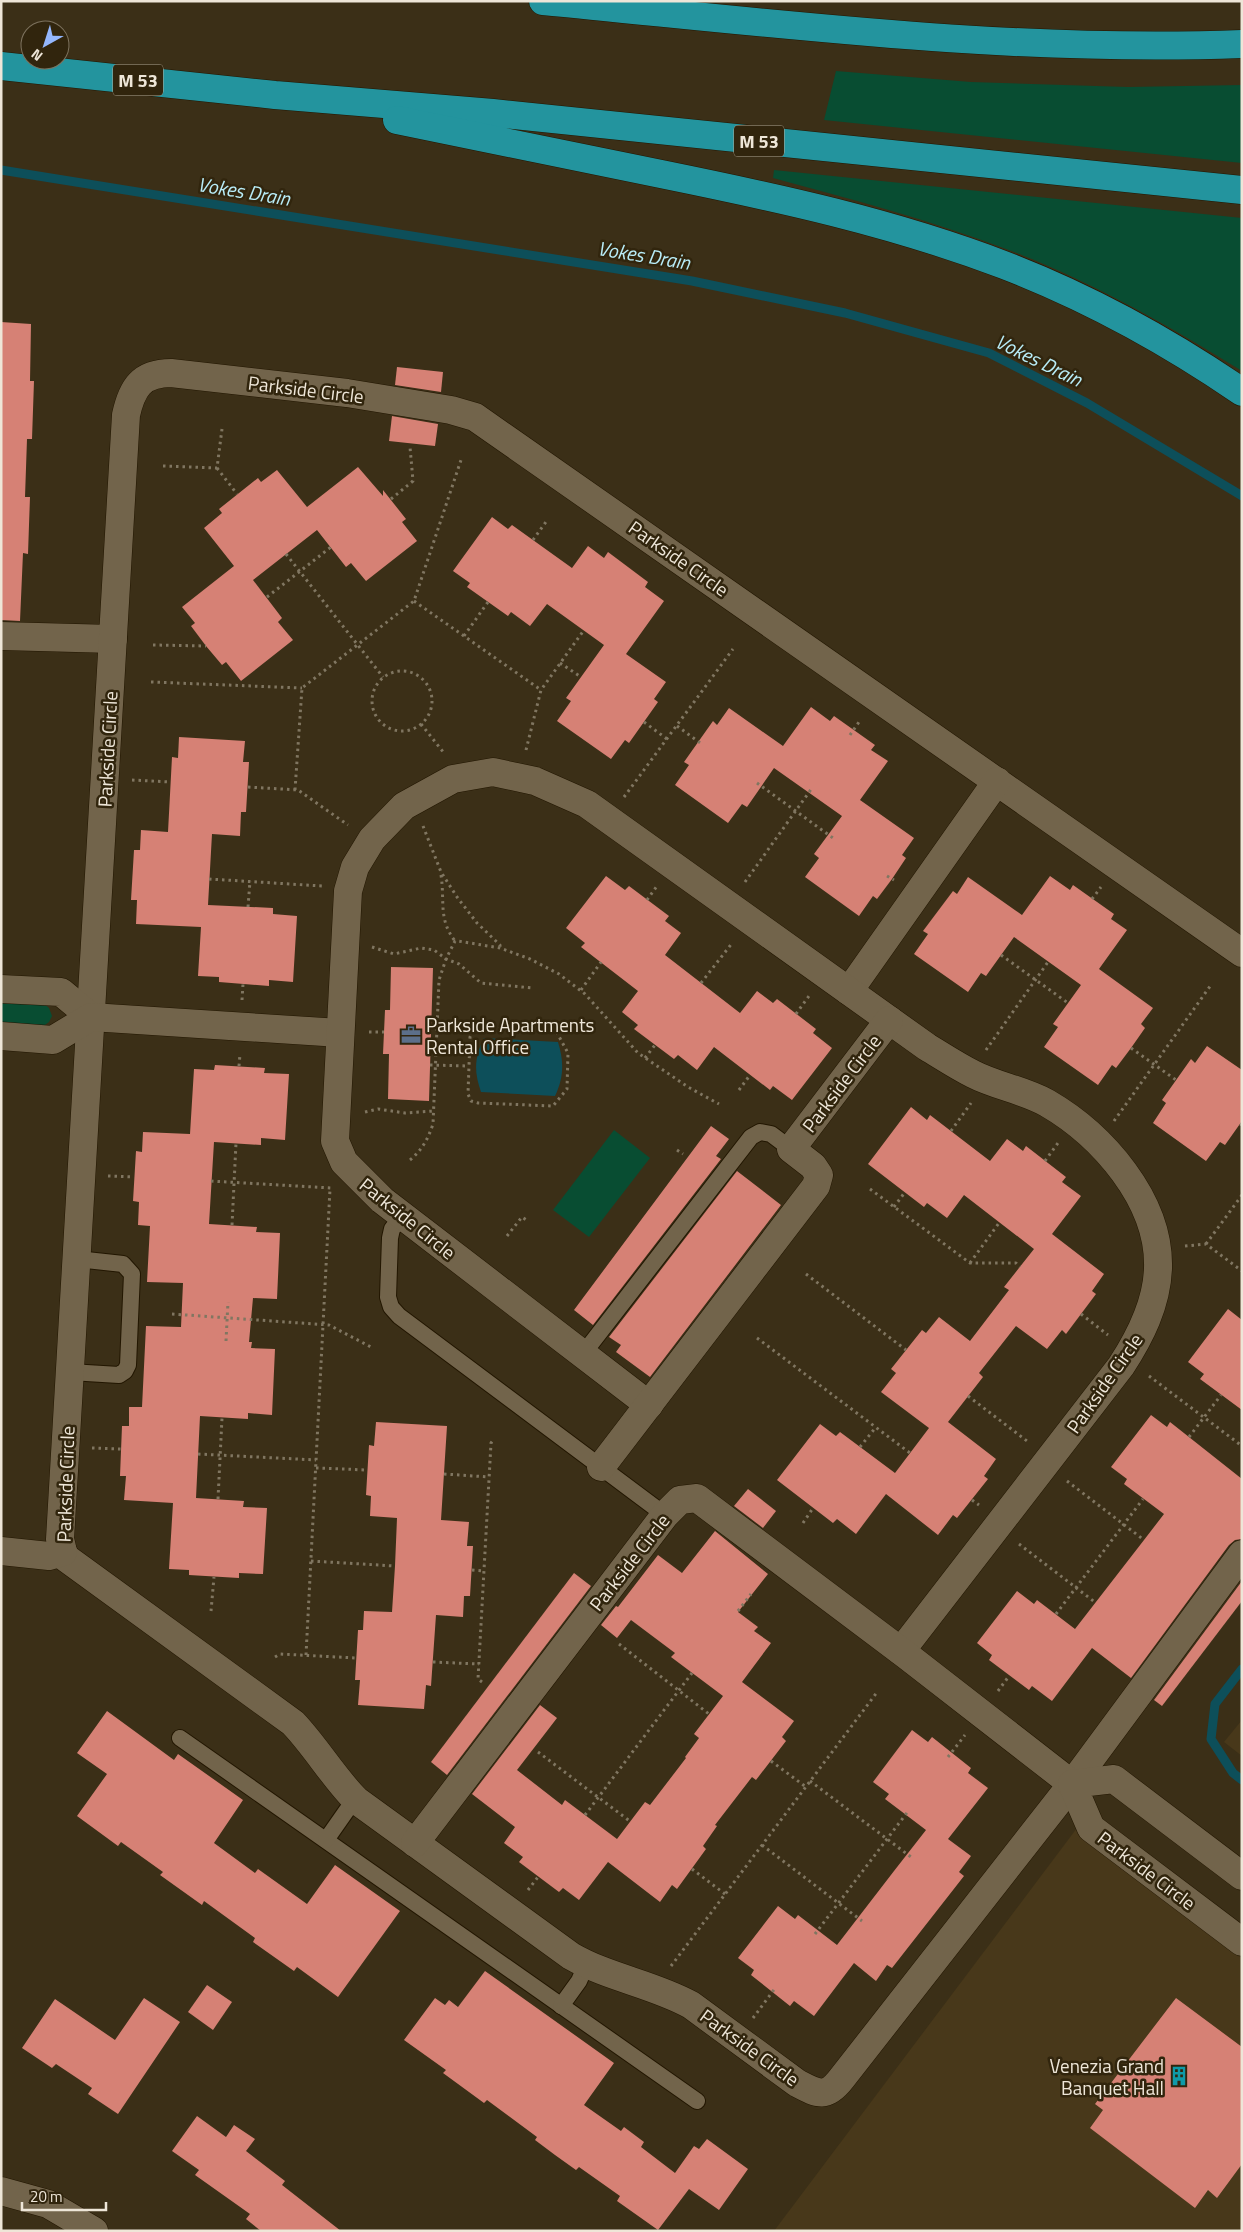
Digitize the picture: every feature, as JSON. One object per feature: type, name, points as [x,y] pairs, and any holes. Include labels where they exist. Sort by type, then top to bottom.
[{"type":"highway","points":[[543,1],[913,36],[1022,44],[1119,46],[1242,44]]},
{"type":"highway","name":"M 53","points":[[1,66],[275,95],[493,113],[1242,190]]},
{"type":"highway","points":[[275,95],[770,196],[896,228],[1006,266],[1056,288],[1174,349],[1242,392]]},
{"type":"street","name":"Parkside Circle","points":[[1242,953],[476,417],[451,410],[347,393],[172,373],[157,373],[147,378],[136,388],[126,415],[60,1539],[62,1552],[70,1561],[293,1723],[335,1777],[356,1800],[571,1956],[586,1965],[684,2001],[797,2083],[814,2092],[825,2093],[834,2088],[842,2078],[1072,1784],[1242,1554]]},
{"type":"street","points":[[1,636],[113,639]]},
{"type":"street","name":"Parkside Circle","points":[[649,1405],[402,1216],[359,1179],[344,1162],[335,1140],[348,891],[355,867],[372,839],[404,806],[453,779],[493,772],[535,781],[587,804],[927,1047],[973,1074],[1046,1103],[1078,1124],[1108,1150],[1129,1178],[1145,1209],[1155,1238],[1158,1268],[1151,1305],[1138,1339],[1121,1366],[901,1651]]},
{"type":"street","points":[[849,991],[997,781]]},
{"type":"street","points":[[1,989],[61,992],[91,1017]]},
{"type":"street","points":[[1,1036],[53,1040],[91,1017],[340,1033]]},
{"type":"street","name":"Parkside Circle","points":[[601,1467],[816,1186],[819,1175],[813,1166],[790,1149],[890,1020]]},
{"type":"street","name":"Parkside Circle","points":[[415,1843],[665,1515],[680,1500],[697,1498],[901,1651],[1072,1784],[1091,1828],[1242,1942]]},
{"type":"street","points":[[1,1550],[49,1556],[62,1552]]},
{"type":"street","points":[[1072,1784],[1114,1779],[1242,1876]]},
{"type":"street","points":[[1,2191],[48,2204],[94,2231]]},
{"type":"lane","points":[[583,1354],[751,1137],[760,1132],[770,1134],[790,1149]]},
{"type":"lane","points":[[402,1216],[392,1230],[390,1238],[388,1297],[391,1307],[399,1316],[665,1515]]},
{"type":"lane","points":[[70,1372],[120,1375],[128,1365],[132,1274],[123,1264],[77,1259]]},
{"type":"lane","points":[[180,1738],[697,2101]]},
{"type":"lane","points":[[326,1840],[356,1800]]},
{"type":"lane","points":[[561,2006],[579,1981],[586,1965]]},
{"type":"path","points":[[222,429],[217,468],[238,494]]},
{"type":"path","points":[[390,499],[413,481],[410,448]]},
{"type":"path","points":[[151,682],[302,688],[414,601],[462,457]]},
{"type":"path","points":[[163,466],[217,468]]},
{"type":"path","points":[[533,540],[548,519]]},
{"type":"path","points":[[266,598],[330,547]]},
{"type":"path","points":[[286,554],[383,677]]},
{"type":"path","points":[[414,601],[541,690]]},
{"type":"path","points":[[464,636],[488,602]]},
{"type":"path","points":[[524,758],[541,690],[584,630]]},
{"type":"path","points":[[153,645],[206,646]]},
{"type":"path","points":[[620,804],[733,649]]},
{"type":"path","points":[[560,663],[581,678]]},
{"type":"path","points":[[403,671],[413,673],[422,678],[429,686],[432,696],[432,707],[428,716],[421,724],[404,731],[394,730],[379,719],[372,702],[377,684],[383,677],[393,672],[403,671]]},
{"type":"path","points":[[295,790],[302,688]]},
{"type":"path","points":[[850,735],[862,717]]},
{"type":"path","points":[[644,722],[667,739]]},
{"type":"path","points":[[421,724],[445,754]]},
{"type":"path","points":[[677,726],[703,745]]},
{"type":"path","points":[[128,780],[171,782]]},
{"type":"path","points":[[757,783],[833,838]]},
{"type":"path","points":[[248,787],[295,790],[355,829]]},
{"type":"path","points":[[741,889],[812,788]]},
{"type":"path","points":[[421,823],[441,872],[466,910],[500,945],[500,948]]},
{"type":"path","points":[[441,872],[444,920],[447,931],[455,942]]},
{"type":"path","points":[[209,879],[330,886]]},
{"type":"path","points":[[248,907],[250,881]]},
{"type":"path","points":[[702,983],[734,940]]},
{"type":"path","points":[[455,942],[465,941],[500,948],[544,965],[581,990],[628,1044],[645,1058],[688,1087],[720,1104]]},
{"type":"path","points":[[410,1160],[428,1139],[433,1124],[440,980],[446,959],[455,942]]},
{"type":"path","points":[[365,945],[394,954],[428,948],[446,959],[459,964],[481,983],[533,988]]},
{"type":"path","points":[[1001,956],[1068,1003]]},
{"type":"path","points":[[581,990],[601,962]]},
{"type":"path","points":[[983,1054],[1048,962]]},
{"type":"path","points":[[242,1003],[243,984]]},
{"type":"path","points":[[1111,1125],[1211,985]]},
{"type":"path","points":[[796,1014],[811,994]]},
{"type":"path","points":[[479,1028],[556,1031],[568,1054],[567,1089],[553,1106],[478,1103],[471,1101],[468,1094],[469,1066],[470,1037],[473,1030],[479,1028]]},
{"type":"path","points":[[645,1058],[655,1045]]},
{"type":"path","points":[[1131,1048],[1176,1080]]},
{"type":"path","points":[[430,1065],[469,1066]]},
{"type":"path","points":[[739,1090],[750,1075]]},
{"type":"path","points":[[951,1131],[974,1099]]},
{"type":"path","points":[[358,1113],[378,1109],[405,1113],[434,1111]]},
{"type":"path","points":[[1045,1161],[1059,1142]]},
{"type":"path","points":[[232,1225],[236,1143]]},
{"type":"path","points":[[678,1150],[682,1154]]},
{"type":"path","points":[[100,1175],[134,1177]]},
{"type":"path","points":[[211,1181],[339,1188]]},
{"type":"path","points":[[306,1655],[330,1188]]},
{"type":"path","points":[[870,1189],[970,1263],[1016,1263],[1020,1267]]},
{"type":"path","points":[[894,1207],[905,1192]]},
{"type":"path","points":[[1206,1244],[1242,1195]]},
{"type":"path","points":[[507,1236],[522,1216],[528,1221]]},
{"type":"path","points":[[970,1263],[999,1223]]},
{"type":"path","points":[[1176,1247],[1206,1244],[1242,1271]]},
{"type":"path","points":[[806,1274],[906,1350]]},
{"type":"path","points":[[226,1340],[228,1302]]},
{"type":"path","points":[[172,1314],[329,1325],[371,1347]]},
{"type":"path","points":[[1081,1314],[1109,1336]]},
{"type":"path","points":[[757,1338],[910,1453]]},
{"type":"path","points":[[1142,1371],[1242,1446]]},
{"type":"path","points":[[1189,1437],[1221,1395]]},
{"type":"path","points":[[968,1396],[1028,1442]]},
{"type":"path","points":[[218,1499],[222,1418]]},
{"type":"path","points":[[860,1447],[876,1427]]},
{"type":"path","points":[[482,1682],[478,1679],[491,1443],[494,1439]]},
{"type":"path","points":[[86,1448],[121,1449]]},
{"type":"path","points":[[198,1454],[316,1460]]},
{"type":"path","points":[[316,1468],[367,1470]]},
{"type":"path","points":[[444,1474],[489,1477]]},
{"type":"path","points":[[1061,1477],[1144,1540]]},
{"type":"path","points":[[1056,1614],[1143,1499]]},
{"type":"path","points":[[803,1523],[813,1508]]},
{"type":"path","points":[[1013,1540],[1096,1603]]},
{"type":"path","points":[[311,1562],[395,1566]]},
{"type":"path","points":[[472,1570],[484,1570]]},
{"type":"path","points":[[211,1611],[214,1577]]},
{"type":"path","points":[[738,1611],[752,1594]]},
{"type":"path","points":[[619,1644],[710,1714]]},
{"type":"path","points":[[275,1657],[280,1654],[356,1658]]},
{"type":"path","points":[[433,1662],[479,1664]]},
{"type":"path","points":[[584,1815],[692,1673]]},
{"type":"path","points":[[994,1696],[1009,1676]]},
{"type":"path","points":[[668,1970],[878,1691]]},
{"type":"path","points":[[948,1757],[970,1729]]},
{"type":"path","points":[[538,1752],[630,1822]]},
{"type":"path","points":[[771,1761],[806,1787]]},
{"type":"path","points":[[810,1781],[911,1857]]},
{"type":"path","points":[[816,1934],[909,1810]]},
{"type":"path","points":[[762,1845],[862,1921]]},
{"type":"path","points":[[692,1869],[726,1894]]},
{"type":"path","points":[[752,2019],[776,1987]]},
{"type":"shaded area","points":[[1242,1720],[1242,1756],[1224,1742]]},
{"type":"shaded area","points":[[1077,1828],[1242,1954],[1242,2231],[774,2231]]},
{"type":"green space","points":[[836,71],[971,82],[1128,87],[1242,85],[1242,163],[824,120]]},
{"type":"green space","points":[[774,170],[1242,218],[1242,371],[1185,336],[1127,304],[1037,261],[977,238],[919,219],[773,178]]},
{"type":"green space","points":[[1,1001],[43,1003],[49,1008],[52,1016],[49,1022],[42,1027],[1,1025]]},
{"type":"green space","points":[[614,1130],[650,1158],[589,1237],[553,1210]]},
{"type":"water","points":[[484,1038],[558,1042],[562,1069],[555,1096],[481,1092],[476,1065],[478,1052]]},
{"type":"building","points":[[1,322],[31,324],[30,381],[34,381],[32,439],[27,439],[25,497],[30,497],[28,554],[23,553],[20,621],[1,620]]},
{"type":"building","points":[[397,367],[443,372],[441,392],[395,385]]},
{"type":"building","points":[[392,416],[438,424],[435,446],[389,441]]},
{"type":"building","points":[[358,467],[383,496],[383,490],[406,519],[402,522],[417,541],[366,581],[351,563],[346,567],[317,530],[253,580],[282,618],[278,622],[293,640],[241,681],[226,662],[222,665],[206,646],[191,626],[195,623],[182,607],[234,566],[204,528],[222,513],[219,509],[258,478],[261,482],[277,470],[307,507]]},
{"type":"building","points":[[492,517],[508,529],[512,525],[572,568],[588,546],[604,558],[608,552],[648,582],[645,587],[664,601],[626,654],[666,682],[654,699],[658,702],[629,743],[625,740],[611,759],[557,721],[571,701],[566,698],[604,645],[547,604],[530,626],[511,612],[508,616],[467,587],[470,583],[453,571]]},
{"type":"building","points":[[811,707],[830,721],[834,716],[875,745],[871,750],[888,761],[860,800],[914,838],[902,855],[906,858],[892,879],[877,899],[873,896],[859,916],[805,877],[819,858],[814,854],[842,816],[774,768],[747,807],[742,804],[728,823],[675,785],[689,765],[684,762],[713,721],[717,725],[729,708],[783,746]]},
{"type":"building","points":[[179,737],[245,741],[243,762],[249,762],[246,812],[241,812],[240,836],[212,834],[208,905],[273,908],[273,914],[297,916],[293,982],[269,980],[269,986],[219,982],[219,977],[198,976],[201,927],[136,924],[137,900],[131,900],[134,850],[140,850],[141,830],[168,832],[172,757],[178,758]]},
{"type":"building","points":[[606,876],[625,890],[629,886],[669,916],[665,921],[681,933],[665,955],[740,1013],[757,991],[773,1003],[777,999],[816,1029],[813,1033],[832,1048],[792,1100],[773,1086],[770,1090],[714,1047],[697,1070],[678,1055],[674,1059],[634,1029],[638,1025],[622,1012],[638,991],[581,947],[585,943],[566,928]]},
{"type":"building","points":[[1050,876],[1070,890],[1073,885],[1114,914],[1111,919],[1127,930],[1099,969],[1153,1008],[1141,1024],[1145,1028],[1131,1048],[1116,1068],[1112,1065],[1098,1085],[1044,1047],[1058,1027],[1053,1024],[1081,985],[1014,937],[986,976],[981,973],[968,992],[914,954],[928,934],[923,931],[953,891],[957,894],[968,877],[1022,915]]},
{"type":"building","points":[[391,967],[433,968],[429,1101],[388,1099],[389,1054],[383,1054],[385,1010],[390,1010]]},
{"type":"building","points":[[1207,1046],[1242,1070],[1242,1121],[1225,1145],[1220,1142],[1206,1161],[1153,1123],[1166,1103],[1162,1100],[1191,1059],[1195,1063]]},
{"type":"building","points":[[215,1065],[265,1068],[264,1073],[289,1074],[285,1140],[261,1138],[261,1145],[214,1142],[209,1224],[257,1227],[256,1232],[280,1233],[277,1299],[253,1298],[249,1342],[252,1342],[251,1348],[275,1349],[272,1415],[248,1413],[248,1419],[200,1416],[196,1498],[244,1501],[243,1507],[267,1508],[263,1574],[239,1573],[239,1578],[189,1575],[189,1570],[169,1569],[173,1503],[124,1500],[126,1476],[120,1476],[122,1426],[129,1426],[129,1407],[142,1407],[146,1326],[181,1327],[183,1283],[147,1282],[150,1226],[138,1225],[139,1202],[133,1201],[136,1151],[142,1152],[143,1132],[190,1134],[194,1069],[214,1070]]},
{"type":"building","points":[[911,1107],[927,1120],[930,1115],[990,1161],[1007,1139],[1023,1151],[1026,1146],[1066,1177],[1062,1182],[1081,1196],[1052,1234],[1104,1274],[1092,1291],[1096,1294],[1066,1334],[1062,1330],[1047,1349],[1016,1326],[979,1373],[983,1377],[948,1422],[996,1459],[984,1476],[988,1479],[957,1518],[953,1515],[938,1535],[886,1494],[856,1534],[837,1519],[833,1523],[777,1480],[820,1424],[836,1436],[840,1432],[895,1473],[929,1428],[881,1392],[896,1373],[891,1369],[922,1330],[926,1333],[939,1317],[970,1341],[1009,1290],[1004,1287],[1034,1249],[964,1195],[947,1218],[927,1203],[924,1207],[868,1164]]},
{"type":"building","points":[[711,1126],[729,1139],[716,1156],[721,1159],[593,1325],[574,1310]]},
{"type":"building","points":[[737,1171],[781,1205],[650,1377],[616,1352],[621,1345],[609,1337]]},
{"type":"building","points":[[1228,1309],[1242,1320],[1242,1410],[1200,1379],[1204,1374],[1188,1362]]},
{"type":"building","points":[[1151,1415],[1167,1427],[1170,1422],[1242,1479],[1242,1539],[1235,1540],[1229,1545],[1131,1678],[1092,1648],[1052,1701],[1032,1686],[1029,1690],[989,1660],[992,1655],[977,1643],[1017,1591],[1034,1604],[1037,1600],[1075,1629],[1164,1514],[1124,1484],[1127,1479],[1111,1467]]},
{"type":"building","points":[[376,1422],[447,1426],[441,1520],[469,1522],[467,1546],[473,1546],[470,1596],[464,1596],[463,1617],[436,1615],[431,1686],[426,1685],[424,1709],[358,1705],[360,1680],[355,1680],[358,1630],[363,1630],[364,1611],[392,1612],[395,1566],[397,1518],[370,1516],[371,1496],[366,1495],[369,1445],[374,1446]]},
{"type":"building","points":[[748,1489],[776,1511],[763,1528],[734,1506]]},
{"type":"building","points":[[715,1531],[768,1574],[738,1612],[758,1627],[754,1631],[771,1643],[742,1682],[794,1721],[782,1737],[786,1741],[756,1780],[752,1777],[715,1825],[717,1826],[703,1846],[706,1849],[677,1889],[672,1885],[660,1902],[608,1862],[579,1900],[563,1888],[559,1892],[519,1862],[523,1857],[504,1843],[515,1827],[472,1794],[540,1705],[557,1718],[517,1770],[562,1805],[565,1800],[617,1839],[645,1802],[650,1805],[686,1758],[699,1738],[694,1734],[723,1696],[671,1657],[675,1653],[631,1620],[617,1638],[601,1625],[616,1606],[618,1607],[658,1555],[682,1573]]},
{"type":"building","points":[[574,1573],[591,1586],[447,1775],[431,1762]]},
{"type":"building","points":[[1242,1581],[1242,1601],[1162,1706],[1154,1700]]},
{"type":"building","points":[[107,1711],[174,1760],[178,1754],[243,1800],[214,1843],[255,1873],[258,1869],[307,1904],[335,1865],[400,1911],[338,1997],[297,1967],[294,1971],[253,1942],[255,1938],[204,1901],[202,1905],[160,1875],[163,1872],[121,1842],[118,1846],[77,1816],[107,1774],[77,1753]]},
{"type":"building","points":[[912,1730],[928,1742],[932,1737],[971,1768],[968,1773],[988,1788],[948,1839],[971,1856],[959,1872],[964,1876],[892,1968],[887,1965],[876,1981],[854,1963],[814,2016],[794,2001],[790,2006],[751,1975],[754,1970],[738,1958],[778,1906],[795,1919],[798,1915],[837,1945],[926,1830],[885,1799],[889,1794],[873,1782]]},
{"type":"building","points":[[485,1971],[614,2063],[584,2105],[621,2131],[624,2127],[644,2142],[641,2147],[675,2173],[694,2146],[699,2149],[707,2139],[748,2169],[719,2210],[689,2189],[658,2230],[617,2201],[620,2196],[579,2167],[576,2170],[555,2155],[535,2140],[537,2137],[487,2100],[484,2103],[443,2073],[446,2070],[404,2040],[435,1998],[445,2005],[449,2000],[458,2007]]},
{"type":"building","points":[[207,1985],[232,2002],[213,2030],[188,2012]]},
{"type":"building","points":[[144,1998],[180,2022],[118,2114],[88,2094],[92,2088],[56,2064],[52,2068],[22,2048],[55,1999],[115,2040]]},
{"type":"building","name":"Venezia Grand Banquet Hall","points":[[1176,1998],[1242,2047],[1242,2164],[1217,2198],[1208,2190],[1195,2208],[1090,2128],[1103,2110],[1095,2104]]},
{"type":"building","points":[[197,2116],[226,2137],[234,2125],[255,2139],[246,2151],[285,2181],[282,2185],[341,2231],[261,2231],[246,2219],[250,2214],[195,2175],[199,2170],[172,2151]]},
{"type":"waterway","name":"Vokes Drain","points":[[1,170],[692,281],[845,313],[989,353],[1087,403],[1242,496]]},
{"type":"waterway","name":"Vokes Drain","points":[[1242,1669],[1215,1704],[1211,1739],[1233,1773],[1242,1780]]},
{"type":"place","name":"Parkside Apartments Rental Office","points":[[411,1035]]},
{"type":"place","name":"Venezia Grand Banquet Hall","points":[[1179,2076]]}]
